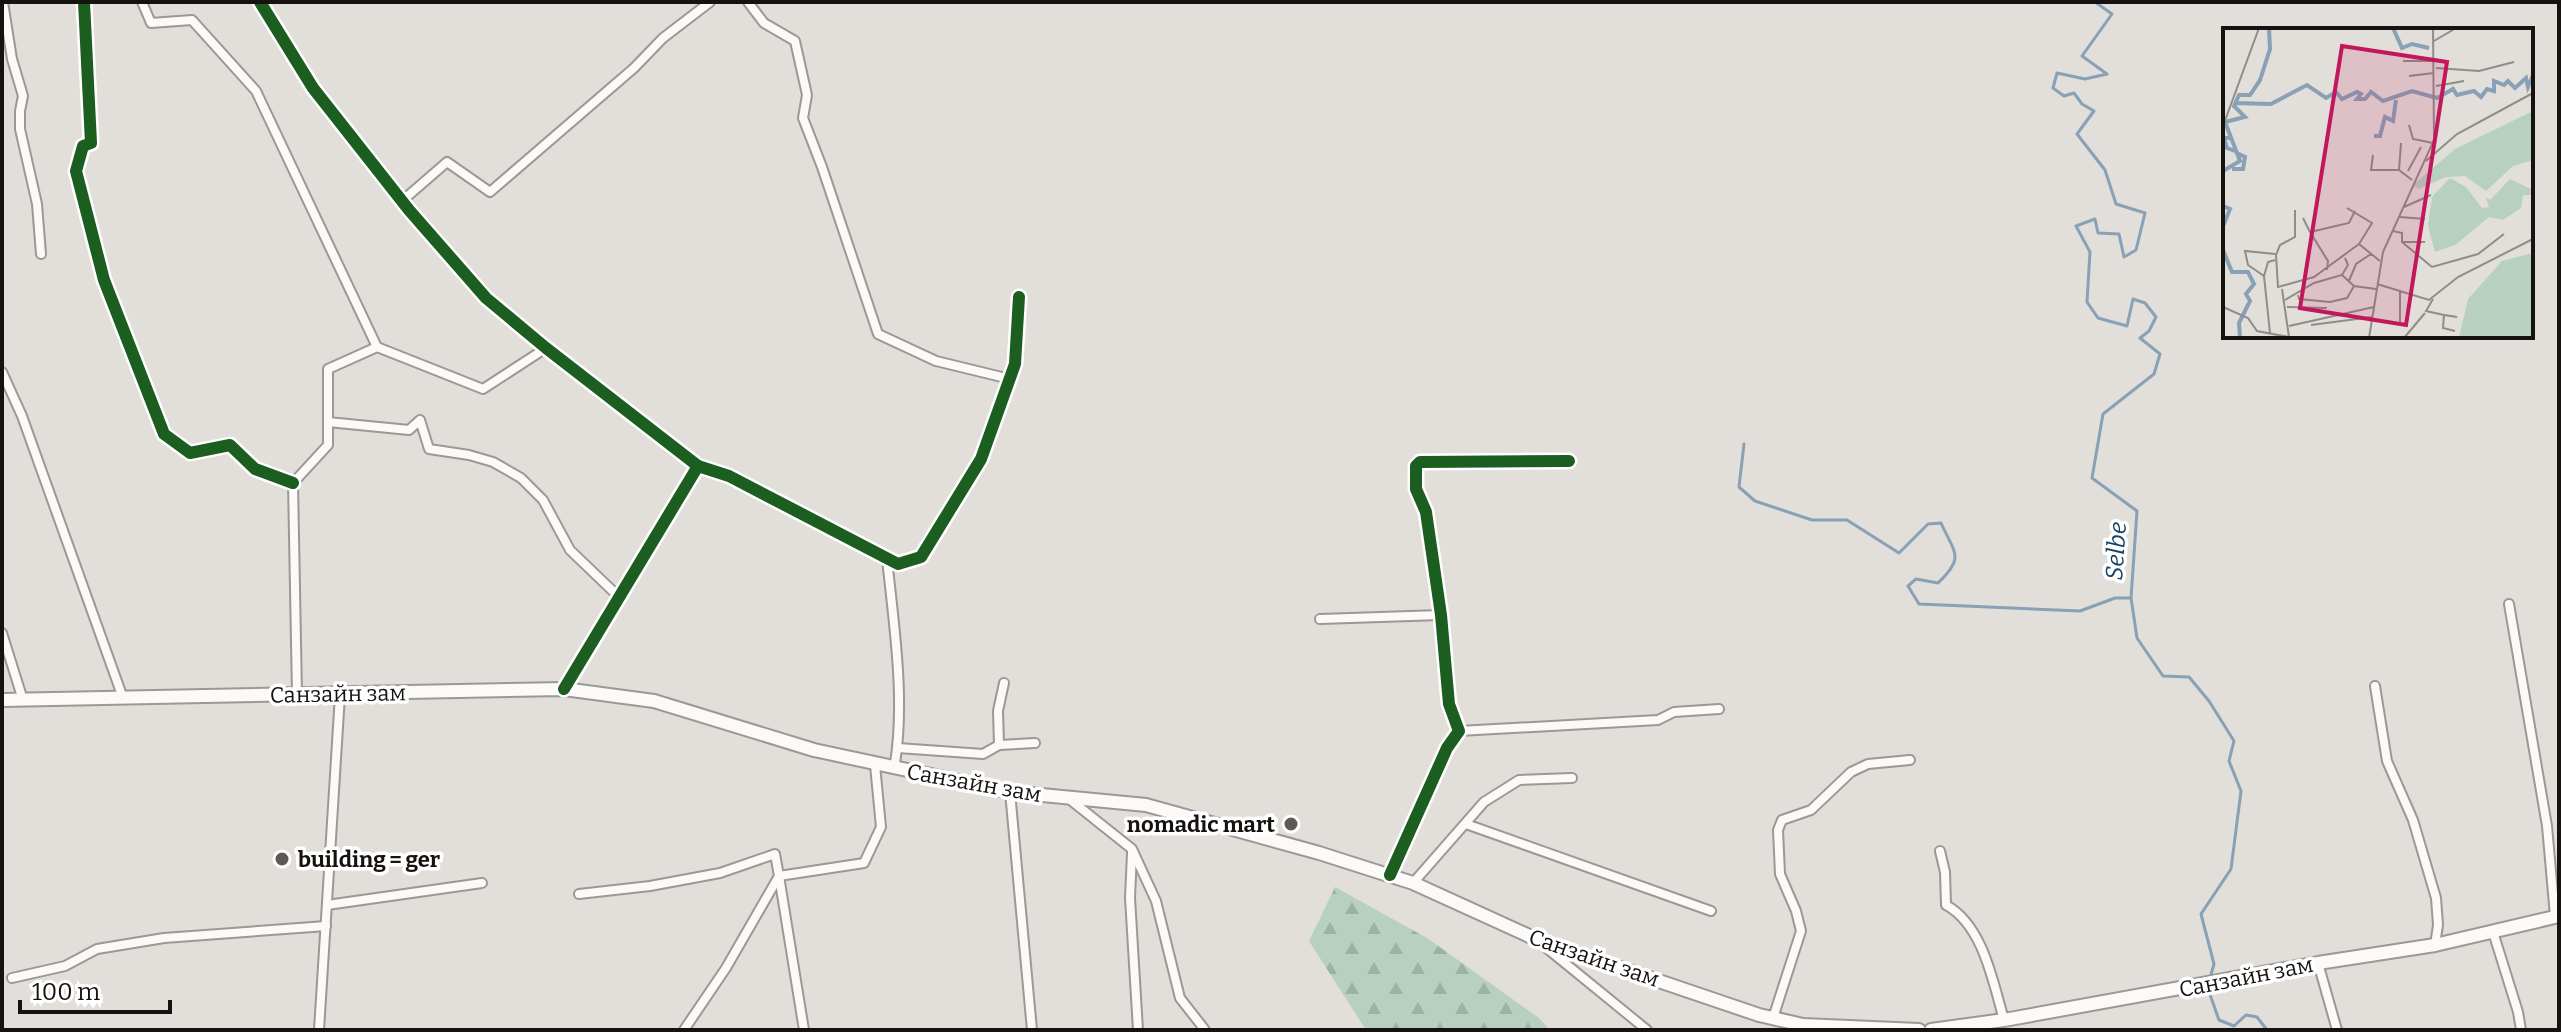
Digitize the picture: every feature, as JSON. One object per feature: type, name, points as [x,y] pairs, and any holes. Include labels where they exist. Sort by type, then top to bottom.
[{"type":"main road","name":"Санзайн зам","points":[[2,700],[564,689],[654,701],[804,748],[875,765],[1010,792],[1146,805],[1319,853],[1413,883],[1538,940],[1773,1018],[1803,1025],[1919,1030]]},
{"type":"main road","name":"Санзайн зам","points":[[1931,1030],[2435,945],[2557,916]]},
{"type":"street","points":[[3,2],[12,59],[23,96],[20,129],[37,204],[41,254]]},
{"type":"street","points":[[84,2],[91,143],[83,146],[76,171],[104,280],[164,434],[190,453],[230,445],[255,469],[293,483]]},
{"type":"street","points":[[142,2],[151,23],[192,20],[256,91],[377,347],[483,389],[546,348]]},
{"type":"street","points":[[260,2],[313,88],[402,201],[486,298],[698,466],[729,476],[898,564],[921,557],[930,546],[981,459],[1015,364],[1019,297]]},
{"type":"street","points":[[402,201],[447,162],[490,192],[634,68],[663,38],[710,2]]},
{"type":"street","points":[[748,2],[764,23],[795,41],[807,95],[803,118],[878,334],[936,361],[1010,379]]},
{"type":"street","points":[[297,694],[293,483],[328,445],[328,369],[377,347]]},
{"type":"street","points":[[2,372],[22,416],[123,698]]},
{"type":"street","points":[[328,422],[409,430],[420,420],[429,449],[469,455],[507,468],[543,500],[570,550],[619,597]]},
{"type":"street","points":[[1459,731],[1449,704],[1441,615],[1426,512],[1416,489],[1416,466],[1420,462],[1569,461]]},
{"type":"street","points":[[564,689],[698,466]]},
{"type":"street","points":[[887,559],[897,657],[898,748],[894,769]]},
{"type":"street","points":[[2509,604],[2547,826],[2557,916]]},
{"type":"street","points":[[1320,619],[1441,615]]},
{"type":"street","points":[[2,633],[23,700]]},
{"type":"street","points":[[999,745],[998,711],[1004,683]]},
{"type":"street","points":[[2375,686],[2387,761],[2413,820],[2436,898],[2438,925],[2435,945]]},
{"type":"street","points":[[319,1030],[340,695]]},
{"type":"street","points":[[1459,731],[1658,720],[1674,712],[1719,709]]},
{"type":"street","points":[[1390,875],[1447,748],[1459,731]]},
{"type":"street","points":[[898,748],[983,754],[999,745],[1035,743]]},
{"type":"street","points":[[1773,1018],[1801,931],[1780,874],[1780,823],[1785,818],[1811,810],[1859,768],[1868,764],[1910,760]]},
{"type":"street","points":[[779,876],[864,863],[881,827],[875,765]]},
{"type":"street","points":[[1413,883],[1484,802],[1519,780],[1572,778]]},
{"type":"street","points":[[1010,792],[1032,1030]]},
{"type":"street","points":[[1067,798],[1132,849],[1156,901],[1180,998],[1205,1030]]},
{"type":"street","points":[[1466,824],[1711,911]]},
{"type":"street","points":[[1132,849],[1130,898],[1138,1030]]},
{"type":"street","points":[[1940,851],[1945,872],[1946,905],[1957,911],[1970,926],[2004,1020]]},
{"type":"street","points":[[579,894],[650,886],[720,873],[775,854],[804,1030]]},
{"type":"street","points":[[684,1030],[726,968],[779,876]]},
{"type":"street","points":[[327,905],[482,883]]},
{"type":"street","points":[[12,978],[65,966],[97,949],[164,938],[326,926]]},
{"type":"street","points":[[2493,932],[2521,1030]]},
{"type":"street","points":[[1538,940],[1647,1030]]},
{"type":"street","points":[[2318,963],[2337,1030]]},
{"type":"green space","points":[[1335,887],[1427,938],[1539,1018],[1550,1030],[1366,1030],[1309,941]]},
{"type":"waterway","name":"Selbe","points":[[2095,2],[2112,14],[2082,56],[2107,74],[2085,79],[2057,73],[2053,88],[2064,96],[2074,93],[2082,104],[2094,111],[2077,134],[2105,170],[2116,204],[2145,213],[2136,250],[2124,257],[2119,234],[2098,233],[2095,219],[2076,226],[2090,252],[2087,302],[2098,318],[2127,326],[2133,299],[2145,303],[2156,317],[2149,331],[2140,338],[2160,354],[2154,374],[2103,414],[2092,478],[2137,511],[2131,598],[2137,638],[2163,676],[2189,677],[2209,701],[2234,741],[2229,761],[2241,791],[2231,869],[2201,914],[2214,964],[2210,978]]},
{"type":"waterway","points":[[1744,444],[1739,487],[1755,501],[1812,520],[1847,520],[1899,553],[1928,524],[1941,523],[1955,561],[1938,583],[1916,579],[1908,586],[1919,604],[2080,611],[2115,598],[2131,598]]},
{"type":"waterway","name":"Selbe","points":[[2208,989],[2219,1020],[2234,1026],[2246,1015],[2257,1017],[2267,1030]]},
{"type":"cycle path","points":[[84,2],[91,143],[83,146],[76,171],[104,280],[164,434],[190,453],[230,445],[255,469],[293,483]]},
{"type":"cycle path","points":[[260,2],[313,88],[409,210],[486,298],[698,466]]},
{"type":"cycle path","points":[[564,689],[698,466],[729,476],[898,564],[921,557],[981,459],[1015,364],[1019,297]]},
{"type":"cycle path","points":[[1390,875],[1447,748],[1459,731],[1449,704],[1441,615],[1426,512],[1416,489],[1416,466],[1420,462],[1569,461]]},
{"type":"place","name":"nomadic mart","points":[[1291,824]]},
{"type":"place","name":"building = ger","points":[[282,859]]}]
